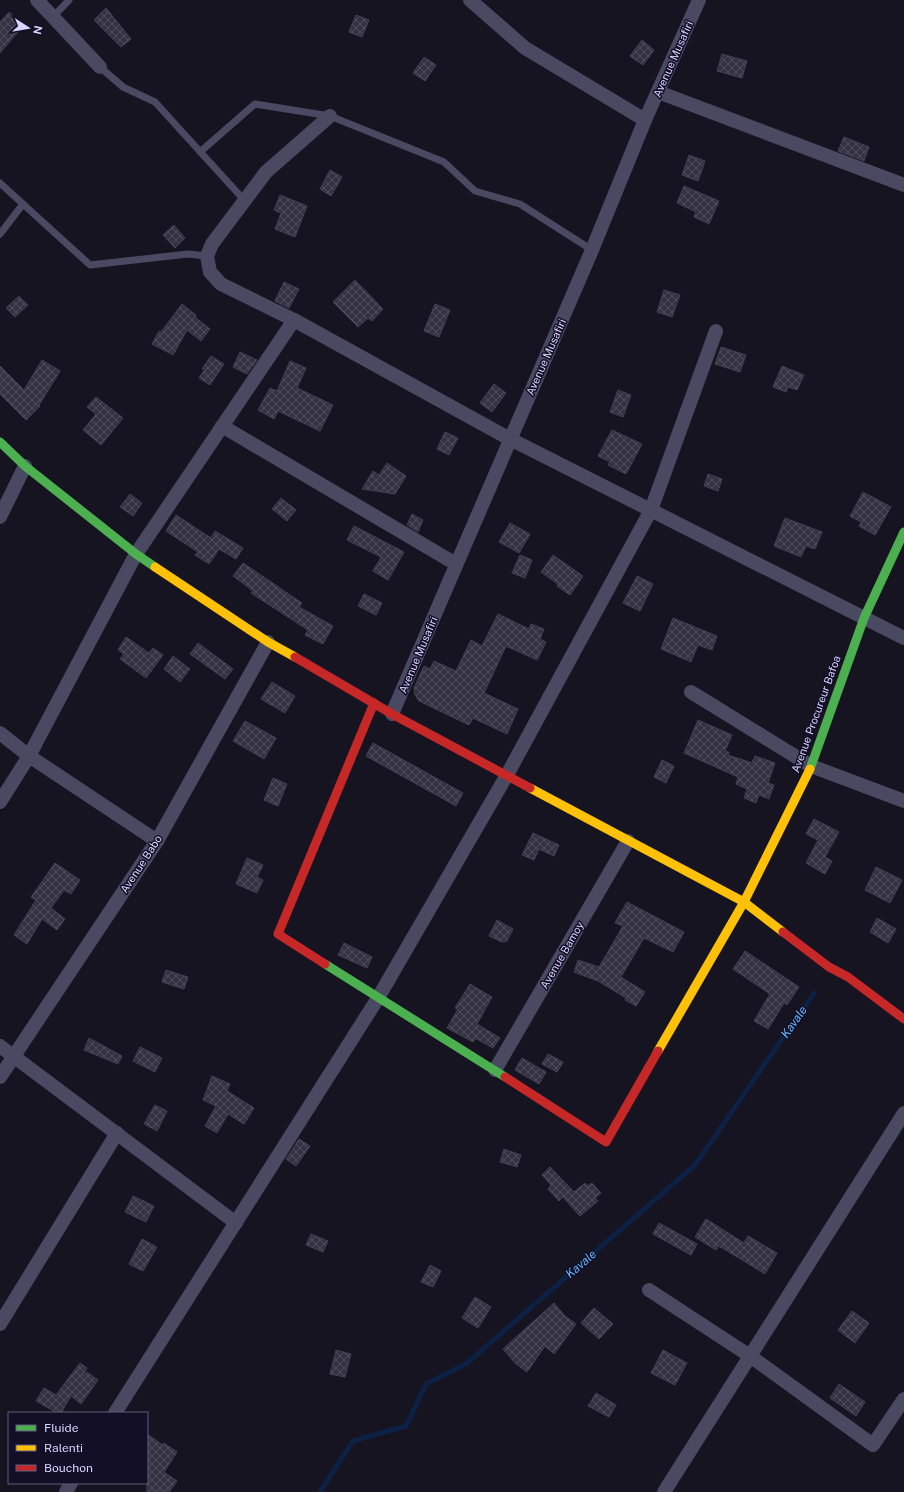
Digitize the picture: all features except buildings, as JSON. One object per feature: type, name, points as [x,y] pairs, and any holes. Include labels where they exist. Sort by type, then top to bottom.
[{"type":"street","points":[[37,0],[100,67]]},
{"type":"street","points":[[470,0],[525,48],[645,120]]},
{"type":"street","name":"Avenue Musafiri","points":[[392,714],[592,250],[645,120],[699,0]]},
{"type":"street","points":[[658,92],[904,185]]},
{"type":"street","points":[[330,116],[266,172],[212,244],[207,256],[210,272],[221,284],[294,320],[510,439],[904,638]]},
{"type":"street","points":[[0,802],[28,756],[136,554],[294,320]]},
{"type":"street","points":[[117,1412],[378,998],[507,775],[651,510],[716,331]]},
{"type":"street","points":[[222,426],[456,564]]},
{"type":"street","points":[[0,442],[24,466],[136,554],[268,642],[392,714],[744,902],[829,967],[848,977],[904,1019]]},
{"type":"street","points":[[0,517],[24,466]]},
{"type":"street","name":"Avenue Procureur Bafoa","points":[[495,1070],[606,1142],[744,902],[811,766],[864,618],[904,532]]},
{"type":"street","name":"Avenue Babo","points":[[0,1077],[157,841],[268,642]]},
{"type":"street","points":[[691,692],[811,766],[904,801]]},
{"type":"street","points":[[374,703],[278,934],[495,1070]]},
{"type":"street","points":[[0,733],[28,756],[157,841]]},
{"type":"street","name":"Avenue Bamoy","points":[[495,1070],[628,841]]},
{"type":"street","points":[[0,1046],[236,1222]]},
{"type":"street","points":[[664,1492],[904,1113]]},
{"type":"street","points":[[0,1324],[117,1133]]},
{"type":"street","points":[[649,1290],[750,1356],[873,1445],[904,1399]]},
{"type":"lane","points":[[53,17],[69,0]]},
{"type":"lane","points":[[100,67],[123,87],[155,102],[245,201]]},
{"type":"lane","points":[[200,152],[255,104],[330,116],[444,162],[475,190],[520,204],[592,250]]},
{"type":"lane","points":[[0,183],[90,265],[188,254],[207,256]]},
{"type":"lane","points":[[0,234],[24,204]]},
{"type":"waterway","name":"Kavale","points":[[320,1492],[353,1441],[406,1426],[426,1384],[467,1363],[695,1165],[814,993]]},
{"type":"traffic: fast","points":[[0,442],[25,466],[136,554],[155,567]]},
{"type":"traffic: fast","points":[[810,769],[864,618],[904,532]]},
{"type":"traffic: fast","points":[[325,964],[505,1077]]},
{"type":"traffic: slow","points":[[155,567],[268,642],[295,657]]},
{"type":"traffic: slow","points":[[658,1051],[744,902],[810,769]]},
{"type":"traffic: slow","points":[[530,788],[744,902],[783,932]]},
{"type":"traffic: jam","points":[[295,657],[392,714],[530,788]]},
{"type":"traffic: jam","points":[[325,964],[278,934],[374,703]]},
{"type":"traffic: jam","points":[[783,932],[829,967],[848,977],[904,1019]]},
{"type":"traffic: jam","points":[[505,1077],[606,1142],[658,1051]]}]
